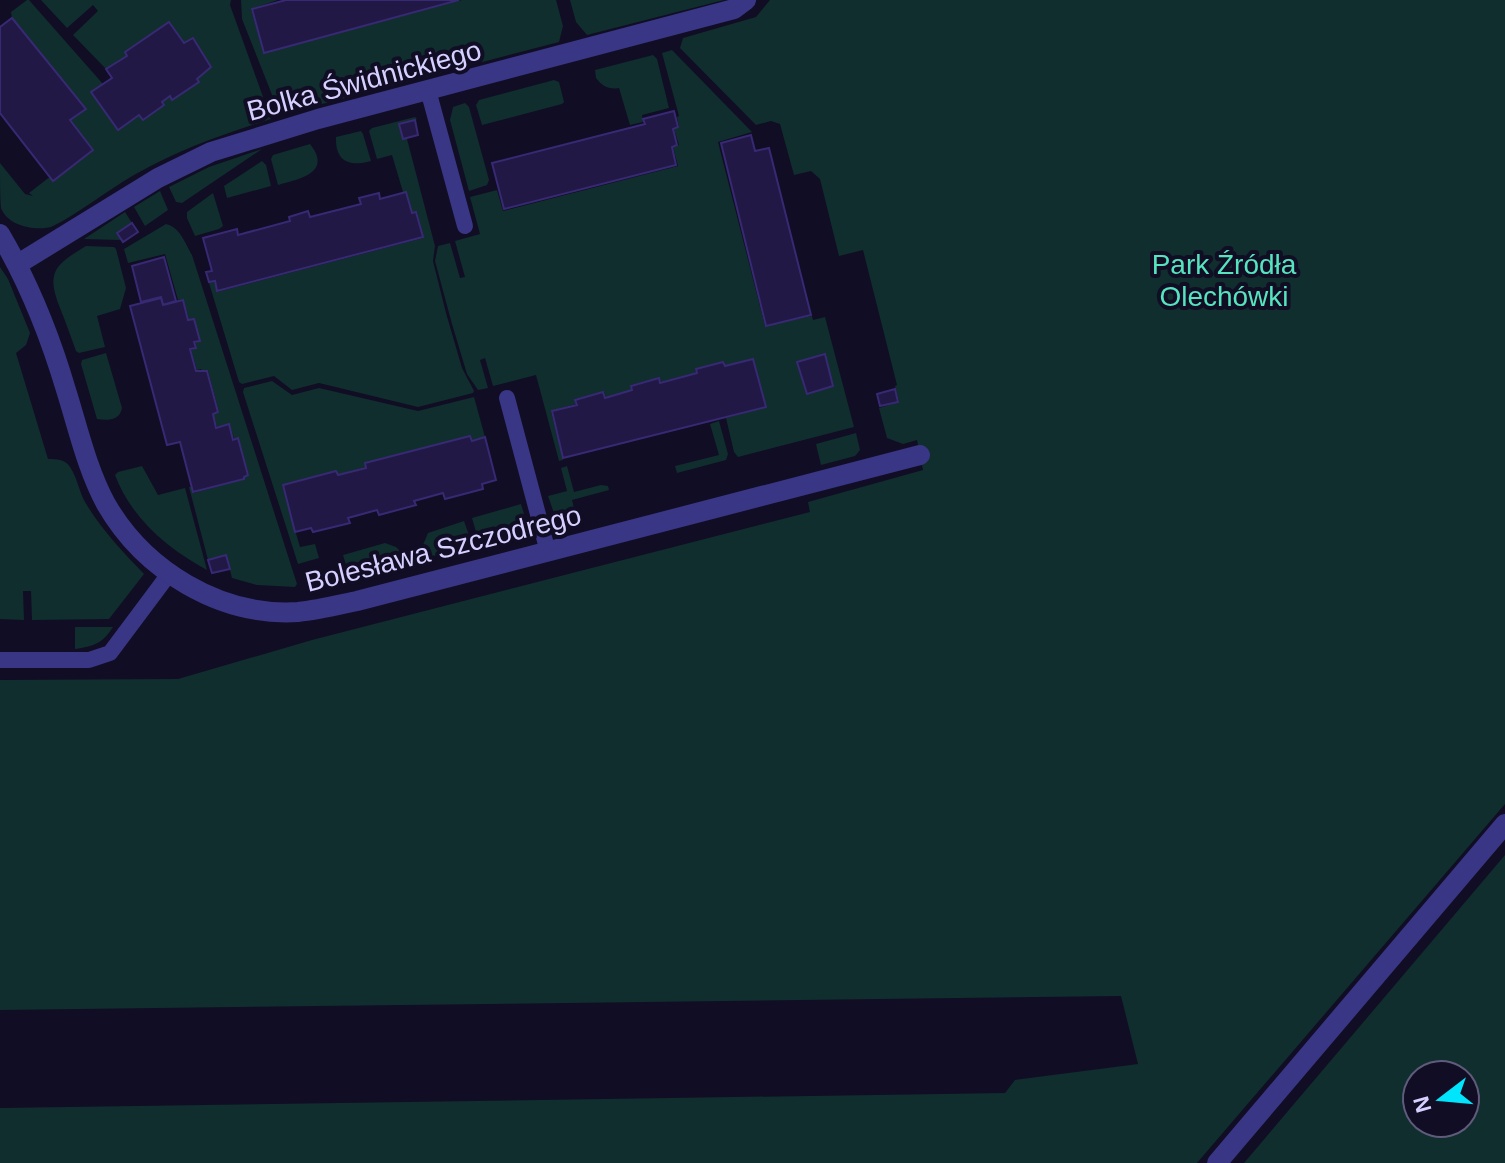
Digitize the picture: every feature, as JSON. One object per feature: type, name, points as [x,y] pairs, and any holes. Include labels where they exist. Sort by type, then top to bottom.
[{"type":"street","name":"Bolka Świdnickiego","points":[[18,264],[123,198],[195,158],[280,130],[734,9],[746,0]]},
{"type":"street","name":"Bolesława Szczodrego","points":[[0,234],[18,264],[42,321],[88,462],[105,503],[119,525],[157,566],[169,574],[203,593],[244,607],[298,612],[357,601],[920,455]]},
{"type":"street","points":[[1217,1163],[1505,824]]},
{"type":"lane","points":[[428,90],[465,226]]},
{"type":"lane","points":[[507,398],[548,552]]},
{"type":"lane","points":[[0,660],[89,660],[110,653],[169,574]]},
{"type":"green space","points":[[27,0],[103,84],[91,92],[118,130],[139,115],[143,119],[163,106],[162,102],[198,82],[197,79],[211,67],[193,38],[184,43],[169,22],[106,69],[73,35],[98,11],[93,5],[67,28],[41,0],[231,0],[230,5],[271,119],[167,158],[51,227],[37,228],[15,223],[1,208],[0,163],[25,194],[33,196],[29,193],[50,177],[53,181],[93,150],[70,120],[85,109],[12,18],[11,12]]},
{"type":"green space","points":[[241,0],[278,0],[251,9],[264,53],[462,0],[556,0],[563,26],[559,42],[280,115],[242,19]]},
{"type":"green space","points":[[570,0],[724,0],[587,35],[576,22]]},
{"type":"green space","name":"Park Źródła Olechówki","points":[[770,0],[1505,0],[1505,804],[1197,1163],[0,1163],[0,1108],[1005,1093],[1015,1080],[1138,1064],[1121,996],[0,1010],[0,680],[178,679],[312,640],[810,512],[808,502],[923,470],[917,440],[903,444],[887,438],[879,408],[899,402],[897,385],[863,250],[839,256],[820,179],[811,171],[794,175],[780,124],[771,121],[756,125],[680,48],[683,38],[756,17]]},
{"type":"green space","points":[[672,50],[752,132],[718,142],[765,326],[812,316],[813,320],[825,317],[854,427],[738,457],[726,418],[766,407],[753,359],[725,366],[724,361],[695,369],[696,373],[661,382],[659,378],[631,385],[631,390],[606,397],[604,392],[575,399],[576,404],[551,411],[563,460],[559,461],[536,375],[493,386],[485,358],[480,360],[488,388],[478,390],[467,374],[435,261],[438,246],[450,243],[460,278],[465,277],[455,241],[480,234],[470,197],[497,190],[503,211],[678,166],[673,147],[679,145],[674,129],[679,127],[679,116],[662,53]]},
{"type":"green space","points":[[653,55],[657,59],[669,108],[642,115],[643,122],[630,125],[619,88],[603,85],[596,78],[595,70]]},
{"type":"green space","points":[[554,80],[559,82],[562,104],[482,125],[476,105],[479,100]]},
{"type":"green space","points":[[465,103],[469,107],[489,180],[487,185],[469,191],[450,120],[453,107]]},
{"type":"green space","points":[[415,117],[417,119],[399,125],[403,139],[407,139],[435,246],[433,261],[446,313],[462,368],[473,393],[418,407],[319,383],[292,390],[274,376],[242,384],[209,283],[214,282],[217,292],[423,238],[417,212],[412,213],[392,155],[377,159],[369,131]]},
{"type":"green space","points":[[361,131],[371,161],[345,161],[338,152],[336,137]]},
{"type":"green space","points":[[310,144],[318,162],[316,168],[303,177],[278,185],[271,159],[273,155]]},
{"type":"green space","points":[[262,149],[182,203],[176,202],[169,187],[209,167]]},
{"type":"green space","points":[[262,161],[266,165],[271,186],[227,198],[224,186]]},
{"type":"green space","points":[[160,191],[168,210],[145,226],[134,207]]},
{"type":"green space","points":[[213,193],[223,226],[195,236],[187,212]]},
{"type":"green space","points":[[125,212],[132,223],[116,233],[121,240],[84,239]]},
{"type":"green space","points":[[166,224],[179,232],[192,255],[297,584],[295,587],[257,585],[232,578],[226,555],[208,560],[189,487],[194,493],[245,479],[249,475],[238,438],[234,438],[229,424],[217,427],[213,414],[219,412],[208,371],[197,370],[191,350],[197,348],[195,343],[200,341],[194,318],[189,319],[183,299],[178,300],[165,254],[128,263],[124,249]]},
{"type":"green space","points":[[86,246],[116,249],[126,288],[120,309],[97,316],[105,347],[79,353],[56,296],[54,278],[66,259]]},
{"type":"green space","points":[[0,267],[30,333],[26,345],[16,353],[48,459],[68,464],[91,512],[144,574],[109,619],[32,620],[31,591],[23,591],[24,620],[0,619]]},
{"type":"green space","points":[[106,353],[122,408],[116,417],[105,420],[97,419],[81,364],[82,360]]},
{"type":"green space","points":[[272,381],[292,395],[319,388],[418,411],[474,397],[485,437],[472,440],[470,436],[365,463],[366,467],[338,475],[336,471],[282,485],[300,547],[315,544],[319,558],[298,564],[243,392],[244,388]]},
{"type":"green space","points":[[719,421],[728,454],[726,460],[677,473],[675,466],[719,455],[710,424]]},
{"type":"green space","points":[[856,433],[860,450],[855,456],[821,465],[816,444]]},
{"type":"green space","points":[[142,466],[158,495],[185,488],[207,570],[152,531],[122,491],[115,475]]},
{"type":"green space","points":[[567,466],[574,492],[601,485],[608,486],[609,490],[572,500],[577,521],[564,524],[555,516],[548,496],[567,491],[561,468]]},
{"type":"green space","points":[[521,504],[525,523],[522,533],[479,542],[472,518]]},
{"type":"green space","points":[[464,521],[472,544],[470,547],[429,557],[423,545],[428,533]]},
{"type":"green space","points":[[385,543],[402,553],[401,565],[350,578],[343,555]]},
{"type":"green space","points":[[75,627],[113,627],[97,643],[75,649]]},
{"type":"green space","points":[[1505,855],[1505,1163],[1244,1163]]},
{"type":"building","points":[[286,0],[459,0],[264,53],[252,9]]},
{"type":"building","points":[[12,18],[86,109],[70,120],[93,150],[53,181],[0,113],[0,27]]},
{"type":"building","points":[[169,22],[184,43],[193,38],[211,67],[197,79],[199,82],[172,100],[170,96],[162,102],[164,105],[143,120],[139,115],[118,130],[91,92],[112,78],[106,69]]},
{"type":"building","points":[[674,111],[678,127],[673,129],[677,145],[672,147],[676,165],[504,209],[492,163],[645,124],[643,119]]},
{"type":"building","points":[[415,120],[418,135],[403,139],[399,124]]},
{"type":"building","points":[[751,135],[755,151],[769,148],[811,315],[766,326],[721,143]]},
{"type":"building","points":[[406,192],[423,237],[217,291],[215,281],[209,282],[206,272],[212,271],[203,238],[237,229],[238,235],[290,221],[289,217],[308,211],[310,217],[361,204],[359,198],[379,193],[380,199]]},
{"type":"building","points":[[132,223],[138,232],[123,242],[117,233]]},
{"type":"building","points":[[164,257],[176,301],[163,305],[161,297],[141,302],[132,266]]},
{"type":"building","points":[[161,298],[163,305],[183,300],[188,320],[194,319],[200,341],[194,342],[196,348],[190,349],[196,371],[207,371],[218,412],[213,414],[216,428],[229,424],[233,440],[238,438],[248,475],[244,479],[193,492],[180,442],[167,445],[130,306]]},
{"type":"building","points":[[825,354],[833,386],[807,394],[797,362]]},
{"type":"building","points":[[753,359],[766,407],[563,458],[552,411],[577,405],[575,400],[603,392],[605,398],[659,378],[660,383],[723,362],[725,366]]},
{"type":"building","points":[[895,389],[898,402],[880,406],[877,394]]},
{"type":"building","points":[[470,436],[472,441],[485,437],[496,480],[482,484],[483,489],[445,499],[443,493],[414,501],[416,505],[379,515],[377,510],[348,518],[350,523],[313,532],[311,528],[295,532],[283,485],[336,471],[338,475],[366,468],[365,463]]},
{"type":"building","points":[[226,555],[230,569],[212,573],[208,560]]}]
